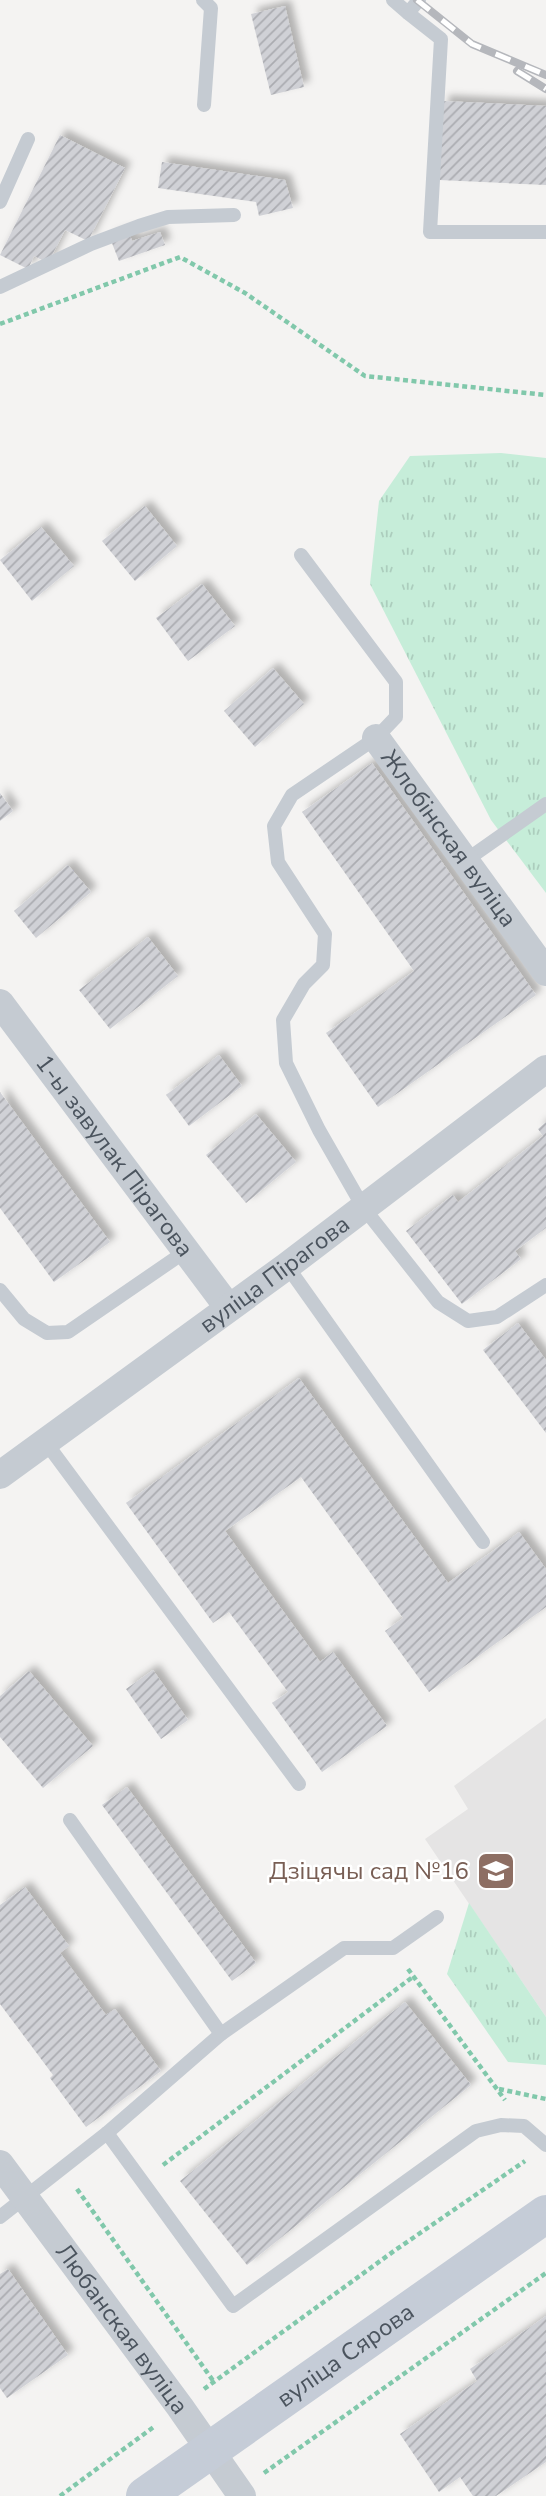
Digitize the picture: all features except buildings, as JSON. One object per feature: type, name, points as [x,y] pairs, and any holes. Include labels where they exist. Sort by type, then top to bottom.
[{"type":"street","name":"Жлобінская вуліца","points":[[376,738],[546,972]]},
{"type":"street","name":"1-ы завулак Пірагова","points":[[0,1003],[228,1307]]},
{"type":"street","name":"вуліца Пірагова","points":[[0,1475],[44,1440],[287,1266],[546,1069]]},
{"type":"street","name":"Любанская вуліца","points":[[0,2164],[180,2407],[240,2493]]},
{"type":"street","name":"вуліца Сярова","points":[[145,2496],[546,2214]]},
{"type":"lane","points":[[203,0],[211,8],[204,105]]},
{"type":"lane","points":[[393,0],[441,39],[430,232],[546,232]]},
{"type":"lane","points":[[408,13],[419,0]]},
{"type":"lane","points":[[0,202],[28,139]]},
{"type":"lane","points":[[0,287],[91,244],[139,226],[169,217],[234,215]]},
{"type":"lane","points":[[301,555],[396,682],[396,717],[376,738],[292,795],[274,826],[278,862],[325,934],[323,965],[303,984],[283,1020],[286,1063],[319,1130],[363,1208],[438,1302],[468,1321],[497,1317],[546,1285]]},
{"type":"lane","points":[[465,861],[546,804]]},
{"type":"lane","points":[[0,1290],[24,1319],[47,1333],[68,1332],[186,1251]]},
{"type":"lane","points":[[287,1266],[484,1542]]},
{"type":"lane","points":[[44,1440],[299,1784]]},
{"type":"lane","points":[[70,1820],[221,2034]]},
{"type":"lane","points":[[0,2217],[107,2133],[221,2034],[344,1948],[393,1948],[437,1917]]},
{"type":"lane","points":[[107,2133],[233,2306],[476,2131],[501,2125],[524,2126],[541,2150]]},
{"type":"path","points":[[0,324],[180,257],[245,293],[365,376],[546,395]]},
{"type":"path","points":[[393,1948],[524,2126]]},
{"type":"path","points":[[142,2180],[414,1976]]},
{"type":"path","points":[[497,2088],[546,2099]]},
{"type":"path","points":[[60,2496],[394,2251],[541,2150]]},
{"type":"path","points":[[62,2169],[214,2382]]},
{"type":"path","points":[[240,2493],[546,2273]]},
{"type":"shaded area","name":"Дзіцячы сад №16","points":[[546,1718],[546,2017],[425,1839],[468,1809],[454,1786]]},
{"type":"green space","points":[[501,453],[546,458],[546,893],[491,820],[370,584],[379,501],[410,456]]},
{"type":"green space","points":[[469,1903],[546,2017],[546,2065],[508,2062],[447,1974]]},
{"type":"railway","points":[[417,0],[472,44],[546,75]]},
{"type":"railway","points":[[517,71],[546,89]]},
{"type":"place","name":"Дзіцячы сад №16","points":[[496,1871]]}]
